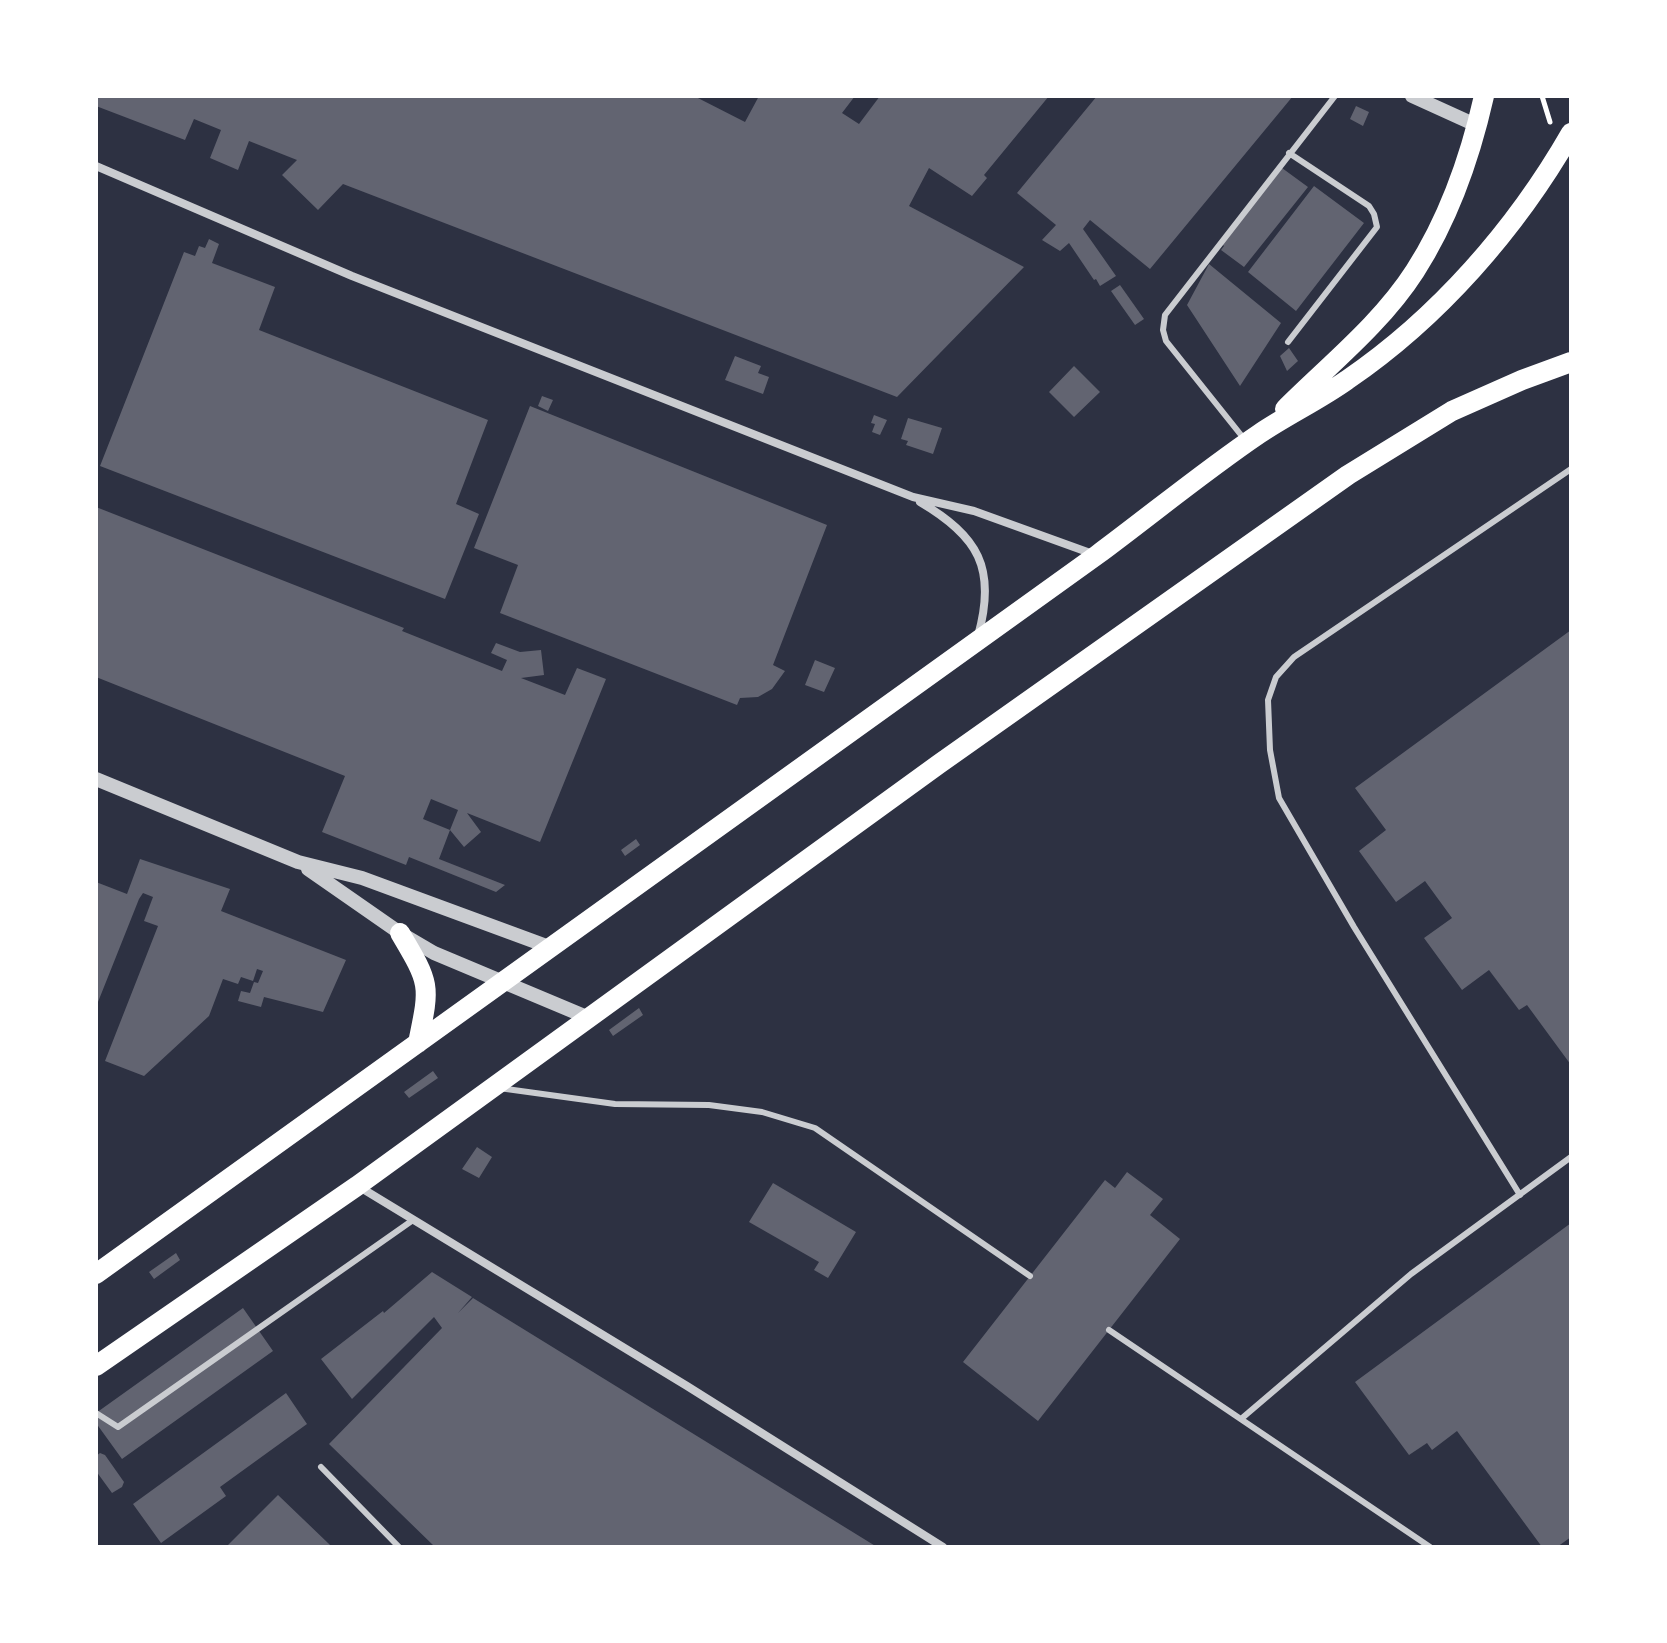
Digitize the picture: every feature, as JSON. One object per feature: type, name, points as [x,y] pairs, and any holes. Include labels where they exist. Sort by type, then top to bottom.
[{"type":"main road","points":[[1253,439],[1358,338],[1413,273],[1452,204],[1478,126],[1484,96]]},
{"type":"main road","points":[[96,1274],[1097,555],[1253,439],[1378,358],[1464,280],[1524,204],[1571,133]]},
{"type":"main road","points":[[96,1366],[357,1186],[952,755],[1348,475],[1452,411],[1571,362]]},
{"type":"main road","points":[[1522,380],[1571,376]]},
{"type":"main road","points":[[400,933],[423,973],[427,989],[418,1043]]},
{"type":"street","points":[[1412,96],[1478,126]]},
{"type":"street","points":[[96,166],[352,276],[913,497],[974,511],[1097,555]]},
{"type":"street","points":[[913,497],[954,523],[979,554],[984,585],[981,626],[976,641]]},
{"type":"street","points":[[96,779],[298,862],[362,878],[552,948]]},
{"type":"street","points":[[298,862],[400,933],[460,965],[589,1018]]},
{"type":"street","points":[[357,1186],[687,1386],[943,1547]]},
{"type":"lane","points":[[1253,439],[1166,341],[1163,322],[1165,315],[1335,96]]},
{"type":"lane","points":[[1288,342],[1377,227],[1369,206],[1289,153]]},
{"type":"lane","points":[[1520,1195],[1354,927],[1279,798],[1270,750],[1268,700],[1276,677],[1294,657],[1571,469]]},
{"type":"lane","points":[[492,1087],[615,1104],[709,1105],[762,1112],[815,1128],[1030,1276]]},
{"type":"lane","points":[[1241,1419],[1411,1274],[1571,1157]]},
{"type":"lane","points":[[96,1413],[118,1427],[413,1220]]},
{"type":"lane","points":[[1109,1330],[1430,1547]]},
{"type":"lane","points":[[321,1467],[399,1547]]},
{"type":"building","points":[[96,96],[694,96],[745,122],[759,96],[855,96],[842,113],[859,124],[880,96],[1049,96],[984,175],[987,178],[972,196],[929,168],[909,206],[1024,267],[897,397],[343,184],[318,210],[282,175],[297,160],[249,141],[238,170],[210,158],[221,130],[194,119],[185,140],[96,106]]},
{"type":"building","points":[[1097,96],[1293,96],[1150,269],[1090,220],[1083,229],[1116,276],[1100,286],[1069,243],[1060,251],[1042,240],[1056,225],[1017,193]]},
{"type":"building","points":[[1356,106],[1369,112],[1363,126],[1350,119]]},
{"type":"building","points":[[1282,168],[1308,187],[1244,267],[1221,250],[1222,244]]},
{"type":"building","points":[[1314,186],[1364,223],[1296,311],[1248,272]]},
{"type":"building","points":[[209,239],[219,244],[212,263],[275,287],[259,330],[488,420],[456,504],[479,514],[445,599],[100,466],[184,252],[195,256],[199,246],[205,248]]},
{"type":"building","points":[[1209,264],[1281,323],[1240,386],[1187,305]]},
{"type":"building","points":[[1120,285],[1144,319],[1135,325],[1111,291]]},
{"type":"building","points":[[1289,348],[1298,361],[1287,371],[1280,356]]},
{"type":"building","points":[[735,356],[761,366],[758,373],[769,377],[763,394],[725,380]]},
{"type":"building","points":[[1074,366],[1100,392],[1074,417],[1049,392]]},
{"type":"building","points":[[542,396],[553,400],[548,411],[538,406]]},
{"type":"building","points":[[530,406],[827,525],[773,665],[785,671],[772,689],[758,697],[740,698],[737,705],[500,613],[518,565],[474,548]]},
{"type":"building","points":[[874,415],[887,420],[880,435],[872,432]]},
{"type":"building","points":[[908,418],[942,428],[933,454],[906,445],[908,441],[901,439]]},
{"type":"building","points":[[96,507],[404,628],[402,631],[502,671],[507,660],[491,653],[496,643],[520,652],[541,650],[544,675],[521,678],[565,695],[577,668],[606,679],[540,842],[467,813],[481,832],[464,847],[450,830],[439,859],[505,885],[496,892],[409,857],[406,865],[322,832],[345,776],[96,677]],"holes":[[[431,799],[458,810],[450,830],[423,819]]]},
{"type":"building","points":[[1571,630],[1571,1065],[1527,1005],[1519,1010],[1489,970],[1462,990],[1424,938],[1452,918],[1425,881],[1396,902],[1359,851],[1386,830],[1355,788]]},
{"type":"building","points":[[815,660],[835,668],[824,692],[805,685]]},
{"type":"building","points":[[636,839],[640,845],[625,856],[621,850]]},
{"type":"building","points":[[140,859],[230,889],[221,911],[346,960],[323,1012],[264,997],[261,1007],[238,1001],[241,991],[250,993],[254,982],[258,983],[263,971],[257,969],[253,981],[241,977],[238,984],[223,979],[209,1016],[144,1076],[105,1061],[158,926],[144,921],[153,897],[143,893],[96,1007],[96,882],[127,894]]},
{"type":"building","points":[[639,1008],[643,1015],[613,1036],[609,1030]]},
{"type":"building","points":[[433,1071],[438,1078],[409,1098],[404,1092]]},
{"type":"building","points":[[477,1147],[492,1157],[479,1178],[462,1169]]},
{"type":"building","points":[[1127,1172],[1163,1199],[1150,1215],[1180,1239],[1038,1421],[963,1362],[1105,1180],[1115,1188]]},
{"type":"building","points":[[773,1183],[856,1232],[828,1278],[814,1270],[819,1262],[749,1222]]},
{"type":"building","points":[[1571,1223],[1571,1537],[1557,1547],[1542,1547],[1457,1431],[1432,1450],[1427,1443],[1409,1455],[1355,1382]]},
{"type":"building","points":[[176,1253],[180,1260],[154,1279],[149,1272]]},
{"type":"building","points":[[432,1272],[472,1297],[458,1313],[473,1298],[877,1547],[435,1547],[329,1444],[442,1328],[434,1317],[352,1399],[321,1359],[384,1313]]},
{"type":"building","points":[[243,1308],[273,1351],[122,1459],[96,1423],[96,1413]]},
{"type":"building","points":[[286,1393],[307,1424],[220,1487],[226,1496],[161,1543],[133,1504]]},
{"type":"building","points":[[100,1453],[105,1455],[124,1482],[112,1493],[96,1471],[96,1456]]},
{"type":"building","points":[[278,1495],[328,1543],[332,1547],[226,1547]]}]
